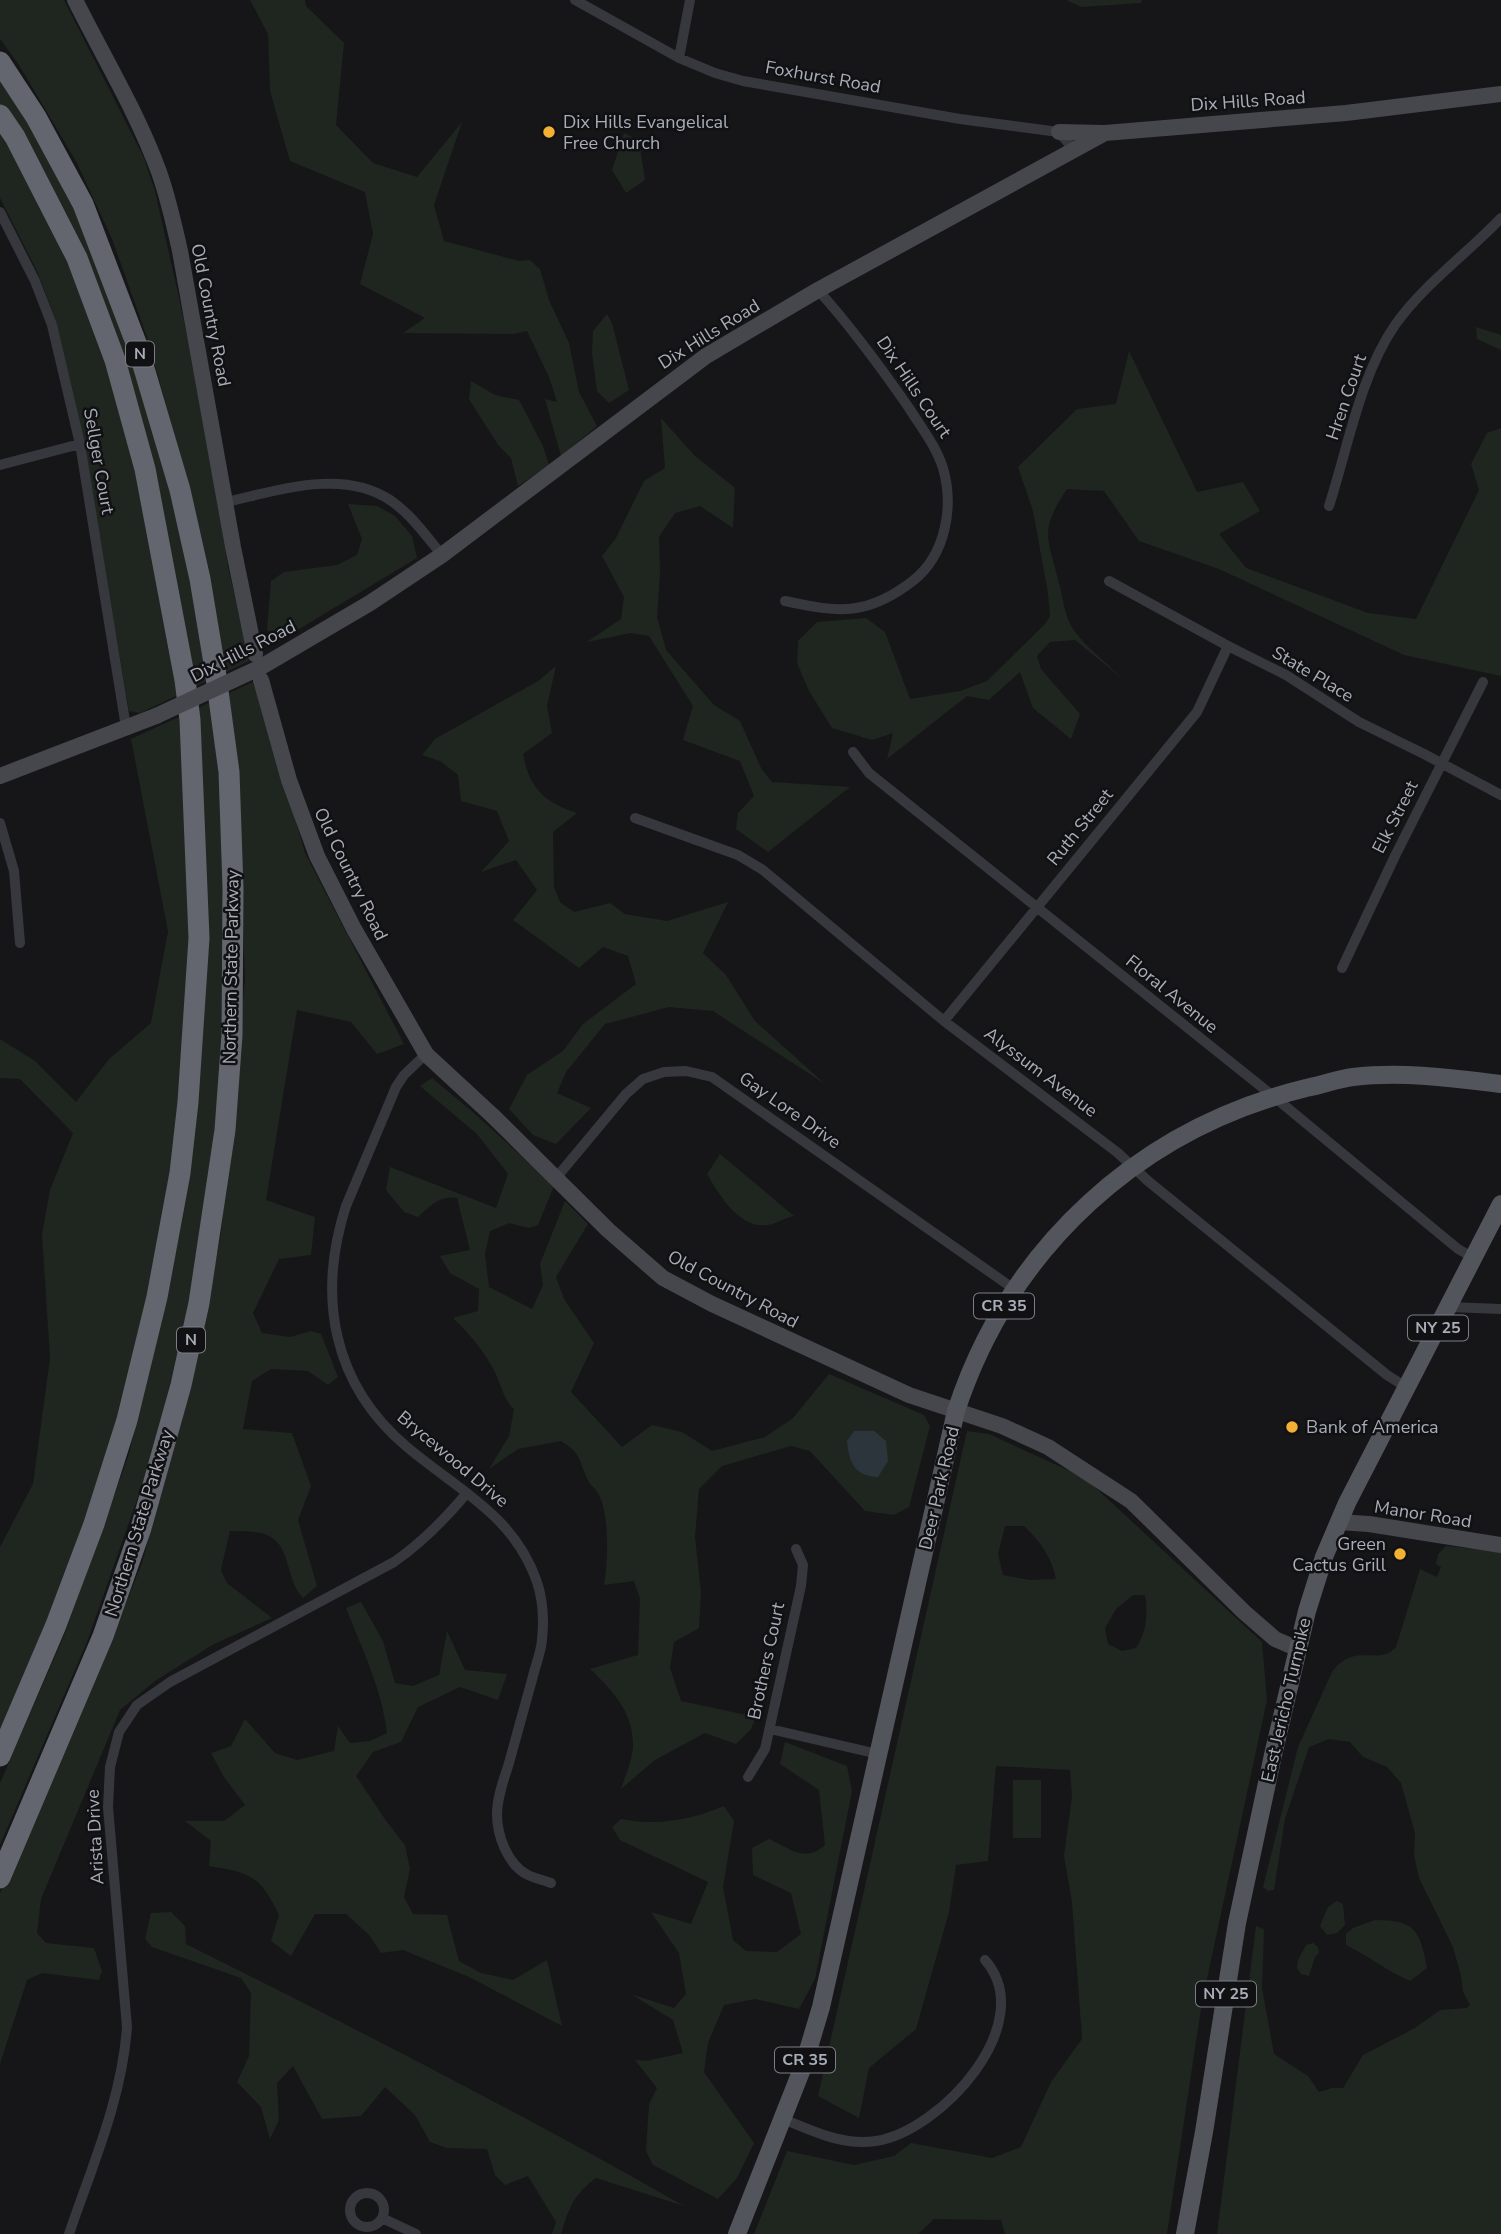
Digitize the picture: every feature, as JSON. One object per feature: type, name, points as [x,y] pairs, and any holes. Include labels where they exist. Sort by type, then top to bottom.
[{"type":"highway","name":"Northern State Parkway","points":[[0,62],[36,117],[83,204],[138,348],[180,490],[200,579],[229,772],[233,888],[232,1035],[225,1130],[199,1303],[181,1385],[141,1528],[103,1636],[0,1878]]},
{"type":"highway","name":"Northern State Parkway","points":[[0,115],[15,137],[77,258],[115,360],[145,468],[190,720],[199,938],[182,1161],[157,1297],[127,1420],[94,1524],[56,1625],[0,1756]]},
{"type":"main road","name":"Old Country Road","points":[[75,0],[159,172],[180,251],[255,654]]},
{"type":"main road","name":"Dix Hills Road","points":[[0,776],[156,716],[261,667],[370,603],[442,555],[688,368],[818,290],[1105,133],[1346,113],[1501,94]]},
{"type":"main road","points":[[1059,132],[1105,133]]},
{"type":"main road","name":"Old Country Road","points":[[261,680],[289,780],[317,856],[348,918],[426,1055],[502,1124],[608,1230],[663,1278],[712,1304],[909,1395],[1036,1441],[1131,1501],[1264,1630],[1275,1639],[1298,1649]]},
{"type":"main road","name":"Deer Park Road","points":[[737,2234],[804,2064],[821,2007],[956,1411],[991,1326],[1014,1289],[1075,1216],[1131,1166],[1192,1129],[1225,1114],[1273,1096],[1351,1077],[1390,1075],[1501,1084]]},
{"type":"main road","name":"East Jericho Turnpike","points":[[1185,2234],[1237,1923],[1307,1611],[1338,1522],[1501,1204]]},
{"type":"main road","name":"Manor Road","points":[[1338,1522],[1368,1524],[1501,1545]]},
{"type":"street","name":"Foxhurst Road","points":[[575,0],[679,58],[743,81],[960,120],[1059,132]]},
{"type":"street","points":[[679,58],[690,0]]},
{"type":"street","points":[[1059,132],[1074,150]]},
{"type":"street","name":"Sellger Court","points":[[0,212],[35,281],[52,325],[80,444],[126,727]]},
{"type":"street","name":"Hren Court","points":[[1329,506],[1375,360],[1395,325],[1416,300],[1501,218]]},
{"type":"street","name":"Dix Hills Court","points":[[785,601],[827,610],[847,610],[884,601],[919,576],[931,561],[942,539],[947,518],[948,491],[943,467],[932,443],[856,333],[818,290]]},
{"type":"street","points":[[0,465],[80,444]]},
{"type":"street","points":[[226,502],[312,485],[351,485],[370,490],[406,513],[442,555]]},
{"type":"street","name":"State Place","points":[[1109,581],[1286,675],[1359,722],[1501,794]]},
{"type":"street","name":"Ruth Street","points":[[944,1021],[1197,712],[1228,646]]},
{"type":"street","name":"Elk Street","points":[[1342,968],[1483,682]]},
{"type":"street","name":"Floral Avenue","points":[[853,752],[869,773],[1273,1096],[1458,1248],[1474,1258]]},
{"type":"street","name":"Alyssum Avenue","points":[[635,818],[738,855],[763,870],[944,1021],[1118,1153],[1387,1375],[1406,1387]]},
{"type":"street","points":[[0,822],[14,871],[20,943]]},
{"type":"street","name":"Brycewood Drive","points":[[426,1055],[404,1075],[396,1087],[346,1206],[334,1258],[332,1308],[335,1334],[344,1363],[382,1422],[406,1446],[495,1516],[514,1536],[528,1558],[538,1585],[543,1614],[542,1641],[501,1788],[497,1813],[500,1838],[511,1859],[525,1874],[551,1882]]},
{"type":"street","name":"Gay Lore Drive","points":[[556,1178],[626,1094],[643,1079],[664,1072],[686,1071],[712,1076],[1014,1289]]},
{"type":"street","points":[[1449,1307],[1501,1309]]},
{"type":"street","name":"Arista Drive","points":[[69,2234],[110,2118],[125,2060],[127,2027],[108,1807],[110,1767],[119,1732],[137,1705],[170,1682],[385,1567],[415,1548],[467,1493]]},
{"type":"street","name":"Brothers Court","points":[[748,1777],[765,1749],[801,1586],[803,1565],[796,1549]]},
{"type":"street","points":[[770,1729],[878,1754]]},
{"type":"street","points":[[783,2119],[832,2138],[872,2142],[902,2133],[928,2117],[983,2062],[998,2029],[1002,2007],[1001,1988],[994,1970],[985,1959]]},
{"type":"street","points":[[382,2218],[416,2234]]},
{"type":"shaded area","points":[[0,0],[64,0],[144,158],[155,191],[191,351],[228,566],[249,661],[220,675],[183,466],[148,340],[112,239],[77,163],[19,65],[0,39]]},
{"type":"shaded area","points":[[250,0],[305,0],[306,6],[344,43],[336,125],[373,163],[417,177],[462,122],[434,205],[444,241],[519,261],[530,260],[540,269],[549,300],[569,343],[579,392],[597,426],[561,456],[545,399],[557,402],[549,377],[527,331],[513,334],[403,333],[425,318],[360,284],[373,234],[365,192],[290,161],[270,91],[268,34]]},
{"type":"shaded area","points":[[1066,0],[1142,0],[1141,3],[1081,7]]},
{"type":"shaded area","points":[[0,71],[67,192],[114,306],[145,398],[178,516],[209,680],[191,689],[163,519],[55,197],[0,104]]},
{"type":"shaded area","points":[[0,131],[38,195],[85,301],[128,427],[178,695],[140,713],[129,711],[89,478],[53,313],[38,273],[0,198]]},
{"type":"shaded area","points":[[624,133],[639,141],[645,180],[626,193],[612,170]]},
{"type":"shaded area","points":[[607,314],[612,323],[629,390],[609,403],[597,391],[592,353],[593,331]]},
{"type":"shaded area","points":[[1476,327],[1501,335],[1501,350],[1477,339]]},
{"type":"shaded area","points":[[1129,351],[1197,492],[1243,482],[1260,511],[1219,534],[1246,568],[1368,613],[1416,619],[1479,490],[1471,464],[1487,433],[1501,428],[1501,676],[1404,655],[1219,569],[1139,541],[1104,491],[1067,489],[1052,517],[1048,537],[1065,611],[1072,628],[1081,639],[1123,679],[1075,640],[1050,642],[1037,656],[1041,669],[1080,714],[1071,739],[1033,708],[1020,672],[989,700],[967,696],[887,759],[893,733],[872,740],[832,728],[809,691],[797,663],[798,641],[817,622],[866,618],[885,632],[910,699],[960,691],[987,681],[1045,624],[1050,616],[1048,593],[1033,511],[1018,467],[1077,409],[1116,404]]},
{"type":"shaded area","points":[[471,381],[495,395],[519,400],[543,446],[549,465],[518,486],[511,458],[498,445],[469,399]]},
{"type":"shaded area","points":[[661,418],[694,455],[735,488],[733,528],[700,506],[675,513],[659,537],[657,617],[666,650],[714,705],[740,721],[761,768],[772,782],[850,787],[768,852],[736,829],[738,813],[754,796],[740,761],[683,740],[693,706],[649,636],[631,633],[587,642],[621,619],[624,597],[602,556],[616,538],[644,481],[665,468]]},
{"type":"shaded area","points":[[348,504],[377,506],[395,516],[412,536],[417,558],[276,643],[267,629],[271,581],[284,572],[337,565],[357,555],[362,539]]},
{"type":"shaded area","points":[[556,666],[547,706],[552,733],[523,754],[534,785],[540,792],[547,799],[577,813],[553,832],[554,887],[560,902],[574,912],[610,903],[625,914],[667,921],[728,902],[703,953],[726,975],[755,1021],[825,1084],[713,1011],[669,1007],[605,1024],[566,1072],[557,1093],[591,1108],[556,1144],[533,1135],[509,1109],[527,1075],[563,1051],[583,1024],[636,984],[628,956],[603,947],[579,968],[513,920],[537,890],[516,860],[481,872],[509,841],[497,811],[461,801],[458,775],[440,761],[422,755],[435,739],[538,681]]},
{"type":"shaded area","points":[[255,681],[305,853],[404,1044],[377,1054],[351,1022],[297,1010],[266,1200],[315,1217],[311,1255],[279,1259],[253,1313],[262,1333],[290,1337],[311,1331],[321,1334],[338,1377],[328,1385],[308,1371],[271,1369],[252,1381],[243,1429],[292,1433],[311,1486],[298,1520],[317,1586],[303,1598],[293,1582],[285,1556],[276,1541],[260,1533],[230,1531],[221,1570],[227,1583],[272,1618],[214,1644],[155,1681],[120,1710],[41,1899],[37,1933],[46,1943],[94,1948],[102,1971],[99,1980],[42,1973],[27,1980],[0,2064],[0,1893],[104,1658],[142,1563],[199,1349],[221,1233],[245,979],[239,826],[225,695]]},
{"type":"shaded area","points":[[212,701],[224,831],[223,1092],[199,1266],[152,1457],[87,1642],[0,1845],[0,1783],[65,1633],[129,1454],[173,1263],[197,1094],[198,708]]},
{"type":"shaded area","points":[[181,716],[191,957],[181,1089],[168,1198],[147,1304],[111,1447],[73,1561],[0,1733],[0,1547],[33,1484],[50,1358],[42,1234],[50,1190],[73,1133],[20,1079],[0,1078],[0,1039],[35,1061],[76,1102],[109,1059],[151,1023],[168,931],[131,739]]},
{"type":"shaded area","points":[[432,1078],[554,1186],[538,1225],[529,1228],[509,1223],[490,1231],[485,1254],[489,1287],[532,1309],[543,1285],[540,1264],[565,1201],[588,1224],[556,1277],[564,1299],[594,1343],[571,1392],[622,1447],[652,1425],[682,1432],[712,1451],[765,1437],[793,1418],[829,1374],[924,1415],[930,1426],[909,1507],[894,1515],[865,1511],[810,1451],[791,1446],[722,1466],[699,1489],[695,1537],[701,1592],[699,1628],[674,1642],[670,1668],[681,1701],[756,1717],[751,1729],[736,1744],[705,1733],[655,1760],[621,1789],[633,1750],[630,1722],[614,1694],[590,1669],[638,1655],[640,1599],[634,1581],[604,1585],[607,1538],[605,1513],[598,1493],[589,1482],[579,1458],[568,1446],[561,1441],[518,1449],[489,1469],[509,1436],[514,1409],[485,1356],[471,1336],[453,1318],[478,1311],[479,1289],[450,1273],[440,1256],[470,1250],[457,1198],[440,1200],[418,1217],[404,1212],[386,1190],[390,1167],[496,1208],[508,1174],[477,1134],[420,1086]]},
{"type":"shaded area","points":[[720,1154],[794,1216],[768,1225],[758,1225],[739,1216],[724,1201],[707,1174]]},
{"type":"shaded area","points":[[854,1431],[874,1431],[886,1441],[888,1461],[878,1477],[863,1474],[851,1461],[847,1441]]},
{"type":"shaded area","points":[[967,1431],[989,1434],[1085,1478],[1262,1642],[1267,1700],[1202,2002],[1167,2234],[1005,2234],[1001,2220],[934,2219],[918,2234],[754,2234],[787,2151],[854,2165],[894,2156],[911,2143],[992,2158],[1021,2147],[1051,2082],[1082,2039],[1072,1902],[1064,1856],[1072,1796],[1070,1770],[996,1766],[988,1861],[956,1865],[949,1912],[916,2029],[869,2068],[859,2118],[818,2096]],"holes":[[[1005,1526],[1024,1526],[1030,1532],[1048,1557],[1056,1579],[1030,1580],[1003,1575],[998,1554]],[[1133,1595],[1145,1595],[1144,1629],[1136,1648],[1122,1651],[1108,1644],[1105,1628],[1116,1609]]]},
{"type":"shaded area","points":[[1446,1546],[1501,1552],[1501,2234],[1217,2234],[1256,1926],[1264,1929],[1262,1988],[1274,2054],[1308,2076],[1319,2092],[1343,2088],[1363,2055],[1415,2028],[1440,2010],[1467,2008],[1470,2005],[1463,1992],[1453,1947],[1419,1878],[1414,1855],[1415,1833],[1401,1783],[1387,1767],[1363,1757],[1350,1742],[1329,1739],[1309,1747],[1285,1819],[1274,1890],[1268,1891],[1263,1887],[1298,1747],[1332,1672],[1349,1658],[1382,1655],[1396,1647],[1420,1569],[1437,1577],[1441,1567],[1436,1564],[1438,1554]]},
{"type":"shaded area","points":[[361,1602],[383,1641],[395,1683],[413,1686],[439,1675],[447,1631],[465,1670],[507,1674],[498,1700],[460,1687],[418,1707],[401,1742],[373,1752],[356,1776],[405,1845],[410,1869],[404,1897],[413,1914],[447,1915],[459,1961],[481,1973],[513,1980],[547,1960],[562,2026],[469,1977],[403,1950],[381,1953],[369,1935],[346,1914],[315,1914],[291,1956],[271,1941],[279,1915],[260,1884],[245,1874],[209,1866],[211,1841],[185,1821],[224,1821],[245,1805],[224,1777],[211,1753],[231,1746],[245,1719],[275,1753],[297,1760],[334,1751],[338,1726],[350,1743],[370,1741],[387,1733],[376,1685],[346,1608]]},
{"type":"shaded area","points":[[785,1742],[847,1766],[852,1791],[815,1979],[799,2009],[755,1999],[724,2005],[708,2043],[704,2072],[754,2143],[737,2178],[718,2199],[653,2165],[646,2151],[649,2104],[657,2088],[635,2060],[646,2061],[683,2053],[673,2020],[631,1994],[674,2008],[686,1994],[679,1953],[651,1912],[691,1924],[708,1882],[620,1840],[612,1827],[621,1819],[661,1822],[699,1815],[724,1806],[734,1821],[723,1887],[733,1940],[746,1951],[777,1952],[801,1934],[791,1893],[753,1875],[752,1848],[769,1839],[804,1854],[825,1845],[819,1790],[780,1764]]},
{"type":"shaded area","points":[[1013,1780],[1041,1780],[1041,1838],[1013,1838]]},
{"type":"shaded area","points":[[1337,1901],[1343,1904],[1345,1925],[1337,1933],[1327,1935],[1320,1926],[1328,1907]]},
{"type":"shaded area","points":[[171,1912],[185,1926],[186,1944],[437,2072],[684,2206],[596,2178],[573,2202],[561,2234],[552,2234],[556,2222],[528,2176],[505,2185],[495,2175],[487,2149],[447,2148],[430,2142],[415,2115],[385,2087],[361,2116],[322,2119],[293,2066],[277,2083],[279,2120],[270,2139],[261,2107],[237,2082],[249,2056],[251,1993],[241,1978],[152,1947],[145,1939],[151,1913]]},
{"type":"shaded area","points":[[1375,1920],[1399,1922],[1414,1930],[1422,1945],[1427,1968],[1410,1981],[1346,1945],[1346,1934],[1353,1928]]},
{"type":"shaded area","points":[[1313,1943],[1318,1947],[1319,1953],[1309,1976],[1301,1974],[1297,1968],[1298,1960],[1306,1945]]},
{"type":"place","name":"Dix Hills Evangelical Free Church","points":[[549,132]]},
{"type":"place","name":"Bank of America","points":[[1292,1427]]},
{"type":"place","name":"Green Cactus Grill","points":[[1400,1554]]}]
